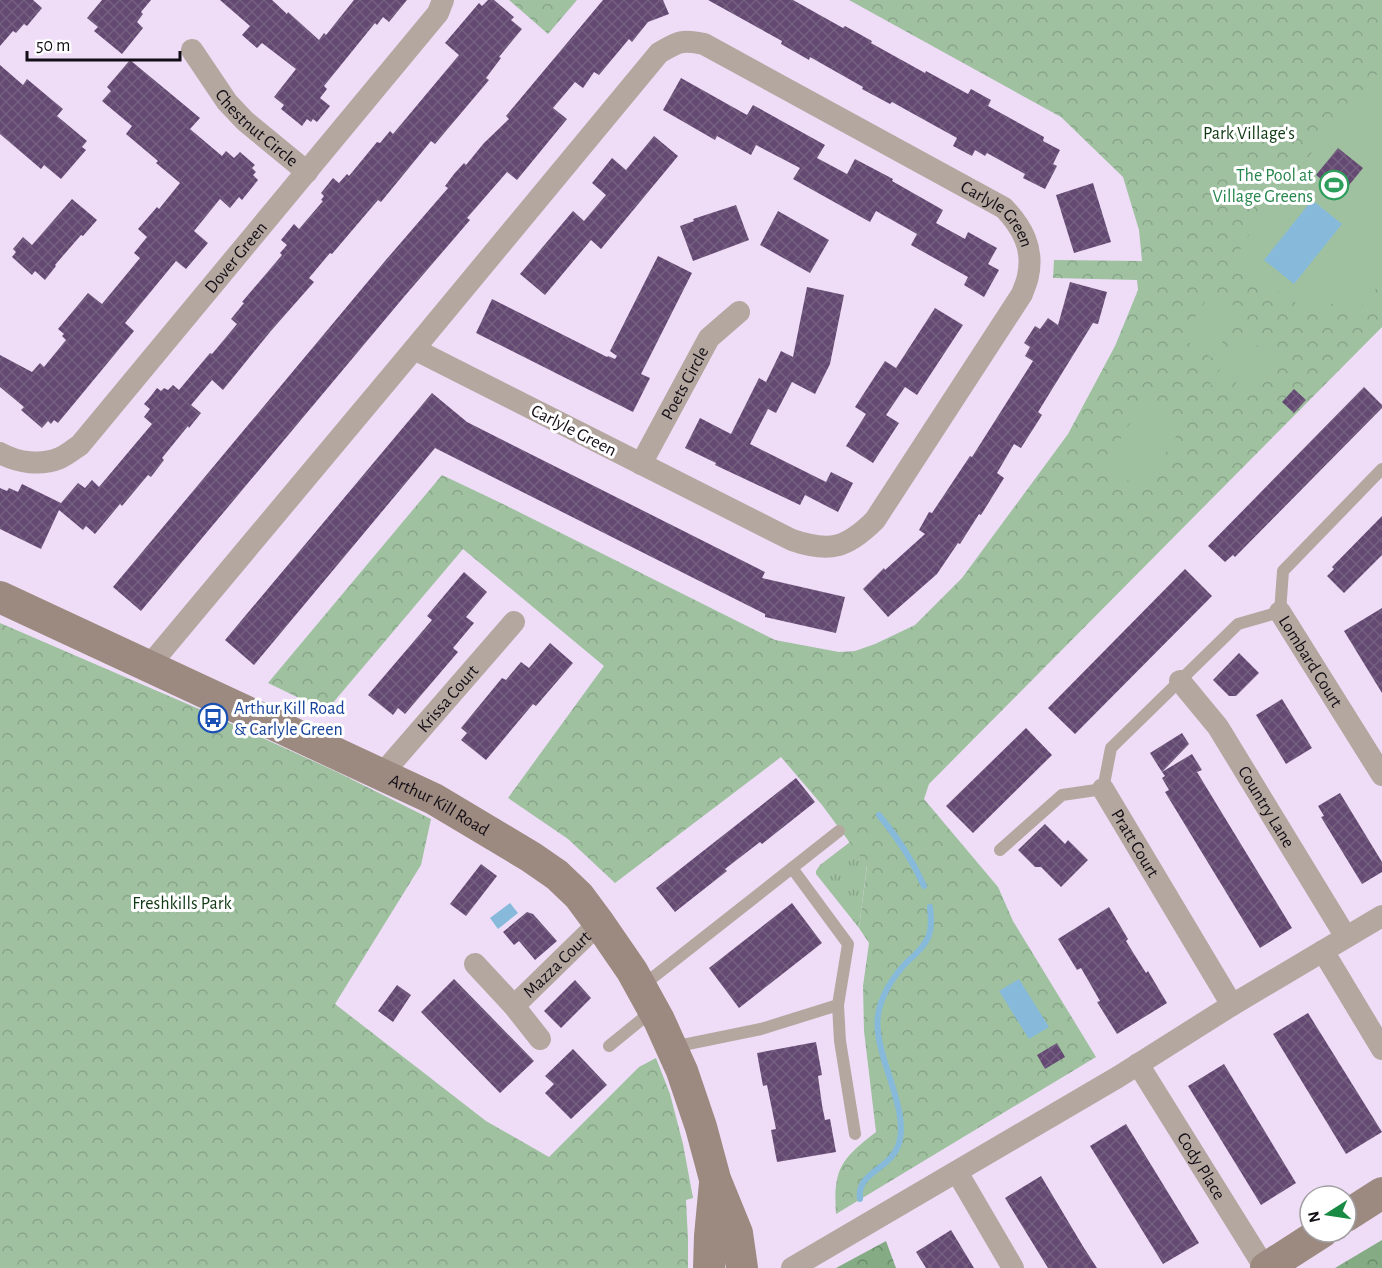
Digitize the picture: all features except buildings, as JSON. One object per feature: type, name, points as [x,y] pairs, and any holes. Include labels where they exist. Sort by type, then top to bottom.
[{"type":"street","name":"Dover Green","points":[[0,453],[27,462],[44,462],[61,458],[80,445],[438,13],[443,0]]},
{"type":"street","name":"Carlyle Green","points":[[149,666],[659,53],[678,42],[690,41],[704,44],[1004,208],[1017,221],[1024,236],[1029,257],[1028,277],[1022,294],[875,520],[861,534],[847,543],[828,547],[812,547],[792,540],[414,349]]},
{"type":"street","name":"Chestnut Circle","points":[[192,50],[226,102],[245,121],[307,172]]},
{"type":"street","name":"Poets Circle","points":[[641,464],[709,339],[740,312]]},
{"type":"street","name":"Arthur Kill Road","points":[[0,597],[434,799],[531,856],[557,875],[579,896],[599,923],[632,971],[647,998],[682,1071],[701,1127],[715,1179]]},
{"type":"street","name":"Lombard Court","points":[[1280,612],[1379,765]]},
{"type":"street","name":"Krissa Court","points":[[382,774],[514,622]]},
{"type":"street","name":"Country Lane","points":[[1180,681],[1218,727],[1346,937]]},
{"type":"street","name":"Pratt Court","points":[[1103,789],[1232,1005]]},
{"type":"street","points":[[792,1268],[957,1172],[1382,916]]},
{"type":"street","name":"Mazza Court","points":[[514,1006],[599,923]]},
{"type":"street","points":[[1323,951],[1382,1049]]},
{"type":"street","name":"Mazza Court","points":[[475,964],[514,1006],[540,1039]]},
{"type":"street","name":"Cody Place","points":[[1138,1064],[1265,1268]]},
{"type":"street","points":[[957,1172],[1013,1268]]},
{"type":"street","points":[[710,1268],[715,1179]]},
{"type":"street","points":[[715,1179],[737,1233],[742,1268]]},
{"type":"street","points":[[1358,1208],[1382,1193]]},
{"type":"street","points":[[1265,1268],[1303,1244]]},
{"type":"lane","name":"Lombard Court","points":[[1280,612],[1282,571],[1382,469]]},
{"type":"lane","points":[[1103,789],[1111,748],[1238,624],[1280,612]]},
{"type":"lane","name":"Pratt Court","points":[[1000,850],[1062,795],[1103,789]]},
{"type":"lane","points":[[609,1046],[647,998],[792,867],[839,831]]},
{"type":"lane","points":[[792,867],[848,944],[838,1005],[840,1041],[855,1134]]},
{"type":"lane","points":[[672,1047],[761,1029],[838,1005]]},
{"type":"green space","points":[[509,0],[577,0],[548,34]]},
{"type":"green space","name":"Park Village's","points":[[849,0],[1382,0],[1382,327],[929,784],[924,799],[998,887],[1013,921],[1096,1057],[836,1214],[836,1186],[842,1166],[855,1150],[876,1132],[864,1031],[863,986],[869,943],[859,928],[867,866],[822,805],[781,757],[615,883],[568,839],[508,798],[604,666],[463,549],[326,711],[268,683],[442,475],[775,640],[839,652],[855,651],[915,625],[962,578],[1068,434],[1115,346],[1138,290],[1137,280],[1053,278],[1054,260],[1142,261],[1139,230],[1123,177],[1061,117]]},
{"type":"green space","name":"The Pool at Village Greens","points":[[1382,68],[1382,281],[1356,313],[1336,299],[1320,317],[1231,264],[1266,208]]},
{"type":"green space","points":[[1212,291],[1242,311],[1212,358],[1182,338]]},
{"type":"green space","points":[[1248,328],[1262,338],[1225,394],[1210,384]]},
{"type":"green space","points":[[1264,340],[1279,350],[1242,405],[1228,395]]},
{"type":"green space","points":[[1144,401],[1183,425],[1143,490],[1104,465]]},
{"type":"green space","name":"Freshkills Park","points":[[0,623],[206,712],[337,772],[431,819],[421,865],[335,1004],[486,1121],[549,1157],[639,1067],[656,1058],[670,1094],[683,1144],[693,1198],[686,1200],[688,1268],[0,1268]]},
{"type":"green space","points":[[850,842],[867,865],[859,928],[816,874],[820,865]]},
{"type":"green space","points":[[1382,1240],[1382,1268],[1335,1268]]},
{"type":"green space","points":[[886,1241],[896,1268],[836,1268]]},
{"type":"water","points":[[1312,200],[1342,224],[1294,284],[1264,260]]},
{"type":"water","points":[[510,903],[518,913],[498,929],[490,918]]},
{"type":"water","points":[[1019,979],[1049,1027],[1029,1039],[999,991]]},
{"type":"waterway","points":[[879,815],[904,849],[924,886]]},
{"type":"waterway","points":[[860,1199],[863,1183],[894,1154],[901,1132],[900,1116],[881,1047],[878,1015],[892,981],[927,939],[931,925],[930,907]]},
{"type":"place","name":"The Pool at Village Greens","points":[[1334,185]]},
{"type":"place","name":"Arthur Kill Road & Carlyle Green","points":[[213,718]]}]
